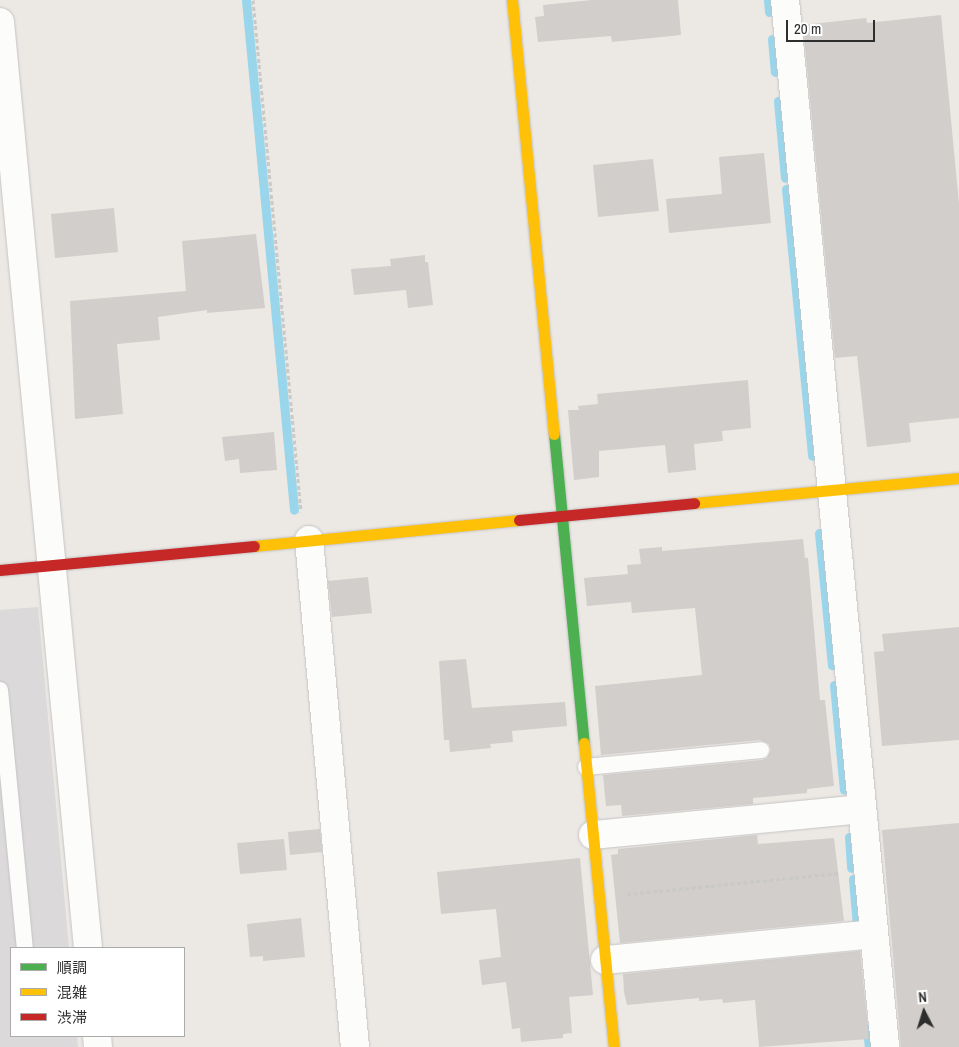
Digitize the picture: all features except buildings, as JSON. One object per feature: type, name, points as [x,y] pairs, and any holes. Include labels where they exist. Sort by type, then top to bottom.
[{"type":"street","points":[[512,0],[614,1047]]},
{"type":"street","points":[[785,0],[885,1047]]},
{"type":"street","points":[[0,22],[50,565],[88,947]]},
{"type":"street","points":[[0,570],[959,478]]},
{"type":"street","points":[[306,540],[355,1047]]},
{"type":"street","points":[[592,835],[862,809]]},
{"type":"street","points":[[605,960],[874,934]]},
{"type":"lane","points":[[0,690],[25,947]]},
{"type":"lane","points":[[586,767],[761,750]]},
{"type":"path","points":[[253,0],[306,540]]},
{"type":"path","points":[[599,897],[868,871]]},
{"type":"shaded area","points":[[38,607],[69,947],[10,947],[10,1037],[77,1037],[78,1047],[0,1047],[0,610]]},
{"type":"waterway","points":[[246,0],[294,510]]},
{"type":"waterway","points":[[768,0],[769,12]]},
{"type":"waterway","points":[[772,39],[775,72]]},
{"type":"waterway","points":[[778,101],[785,178]]},
{"type":"waterway","points":[[786,189],[812,456]]},
{"type":"waterway","points":[[819,533],[832,665]]},
{"type":"waterway","points":[[834,685],[844,790]]},
{"type":"waterway","points":[[849,837],[851,868]]},
{"type":"waterway","points":[[853,879],[857,926]]},
{"type":"waterway","points":[[867,1029],[869,1047]]},
{"type":"traffic: fast","points":[[554,434],[584,743]]},
{"type":"traffic: slow","points":[[512,0],[554,434]]},
{"type":"traffic: slow","points":[[694,503],[959,478]]},
{"type":"traffic: slow","points":[[254,546],[519,520]]},
{"type":"traffic: slow","points":[[584,743],[614,1047]]},
{"type":"traffic: jam","points":[[519,520],[694,503]]},
{"type":"traffic: jam","points":[[0,570],[254,546]]}]
